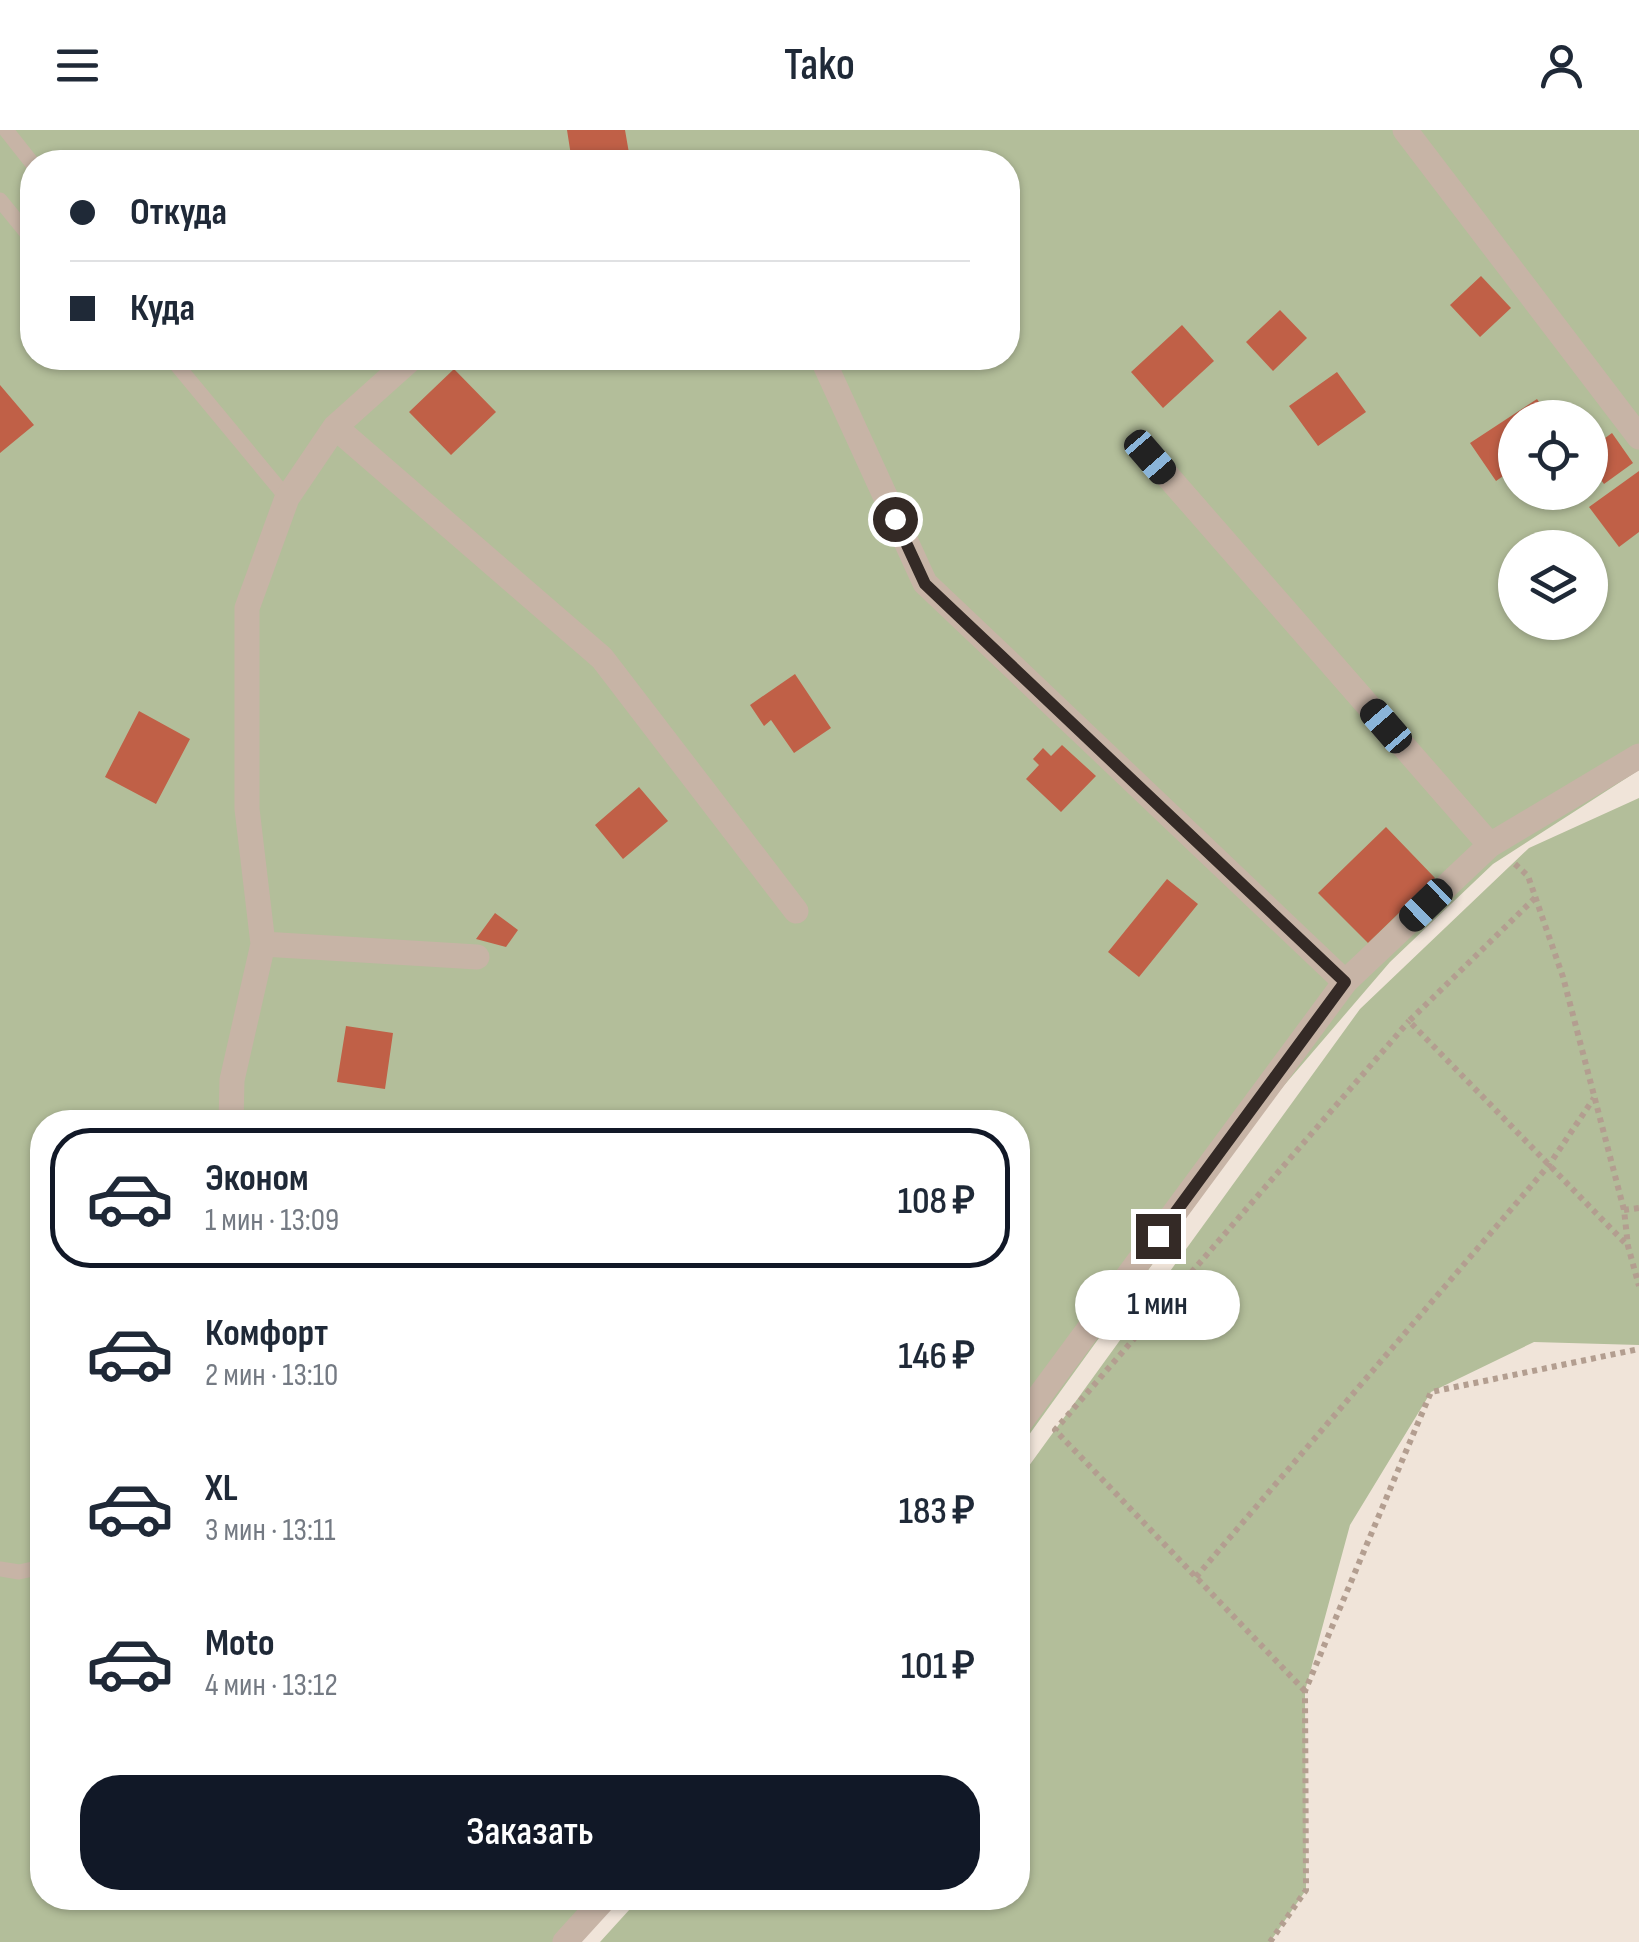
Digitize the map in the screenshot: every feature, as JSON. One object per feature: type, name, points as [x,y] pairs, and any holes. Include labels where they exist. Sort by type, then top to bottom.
[{"type":"street","points":[[1406,130],[1639,437]]},
{"type":"street","points":[[231,1110],[232,1080],[263,944],[247,809],[247,608],[287,498],[335,427],[399,370]]},
{"type":"street","points":[[827,370],[925,584],[1345,982]]},
{"type":"street","points":[[335,427],[602,658],[796,911]]},
{"type":"street","points":[[1150,457],[1490,845]]},
{"type":"street","points":[[1030,1410],[1345,982],[1490,845],[1639,756]]},
{"type":"street","points":[[263,944],[477,957]]},
{"type":"street","points":[[565,1942],[593,1910]]},
{"type":"lane","points":[[6,130],[22,150]]},
{"type":"lane","points":[[0,200],[20,225]]},
{"type":"lane","points":[[181,370],[287,498]]},
{"type":"lane","points":[[0,1568],[30,1570]]},
{"type":"path","points":[[1490,845],[1528,876],[1536,898],[1562,977],[1624,1210],[1628,1246],[1639,1286]]},
{"type":"path","points":[[1305,1691],[1055,1430],[1410,1021],[1536,898]]},
{"type":"path","points":[[1410,1021],[1628,1246]]},
{"type":"path","points":[[1196,1577],[1549,1165],[1594,1098]]},
{"type":"path","points":[[1624,1210],[1639,1208]]},
{"type":"path","points":[[1270,1942],[1306,1890],[1305,1691],[1431,1392],[1639,1349]]},
{"type":"green space","points":[[0,130],[1639,130],[1639,770],[1493,864],[1390,962],[1269,1103],[1030,1433],[1030,1110],[30,1110],[30,1910],[605,1910],[576,1942],[0,1942]]},
{"type":"green space","points":[[1639,798],[1639,1345],[1534,1342],[1431,1392],[1350,1525],[1305,1691],[1306,1890],[1270,1942],[600,1942],[629,1910],[1030,1910],[1030,1464],[1360,1009],[1529,848]]},
{"type":"building","points":[[567,130],[625,130],[628,150],[570,150]]},
{"type":"building","points":[[1481,276],[1511,308],[1480,337],[1450,305]]},
{"type":"building","points":[[1280,310],[1307,338],[1273,371],[1246,342]]},
{"type":"building","points":[[1182,325],[1214,361],[1163,408],[1131,372]]},
{"type":"building","points":[[455,370],[496,412],[451,455],[409,412]]},
{"type":"building","points":[[1337,372],[1366,412],[1318,446],[1289,406]]},
{"type":"building","points":[[0,385],[34,425],[0,453]]},
{"type":"building","points":[[1498,425],[1498,480],[1496,481],[1470,443]]},
{"type":"building","points":[[1612,433],[1633,463],[1608,481],[1608,436]]},
{"type":"building","points":[[1639,471],[1639,532],[1619,547],[1591,510],[1608,510],[1608,493]]},
{"type":"building","points":[[795,674],[831,728],[794,753],[771,720],[764,726],[750,705]]},
{"type":"building","points":[[139,711],[190,739],[156,804],[105,777]]},
{"type":"building","points":[[1062,745],[1096,776],[1061,812],[1026,779],[1039,765],[1033,759],[1043,748],[1051,756]]},
{"type":"building","points":[[639,787],[668,821],[623,859],[595,825]]},
{"type":"building","points":[[1386,827],[1435,878],[1368,943],[1318,893]]},
{"type":"building","points":[[1167,879],[1198,904],[1139,977],[1108,952]]},
{"type":"building","points":[[495,913],[518,930],[506,947],[476,939]]},
{"type":"building","points":[[346,1026],[393,1033],[385,1089],[337,1082]]},
{"type":"route","points":[[895,519],[925,584],[1345,982],[1158,1236]]}]
